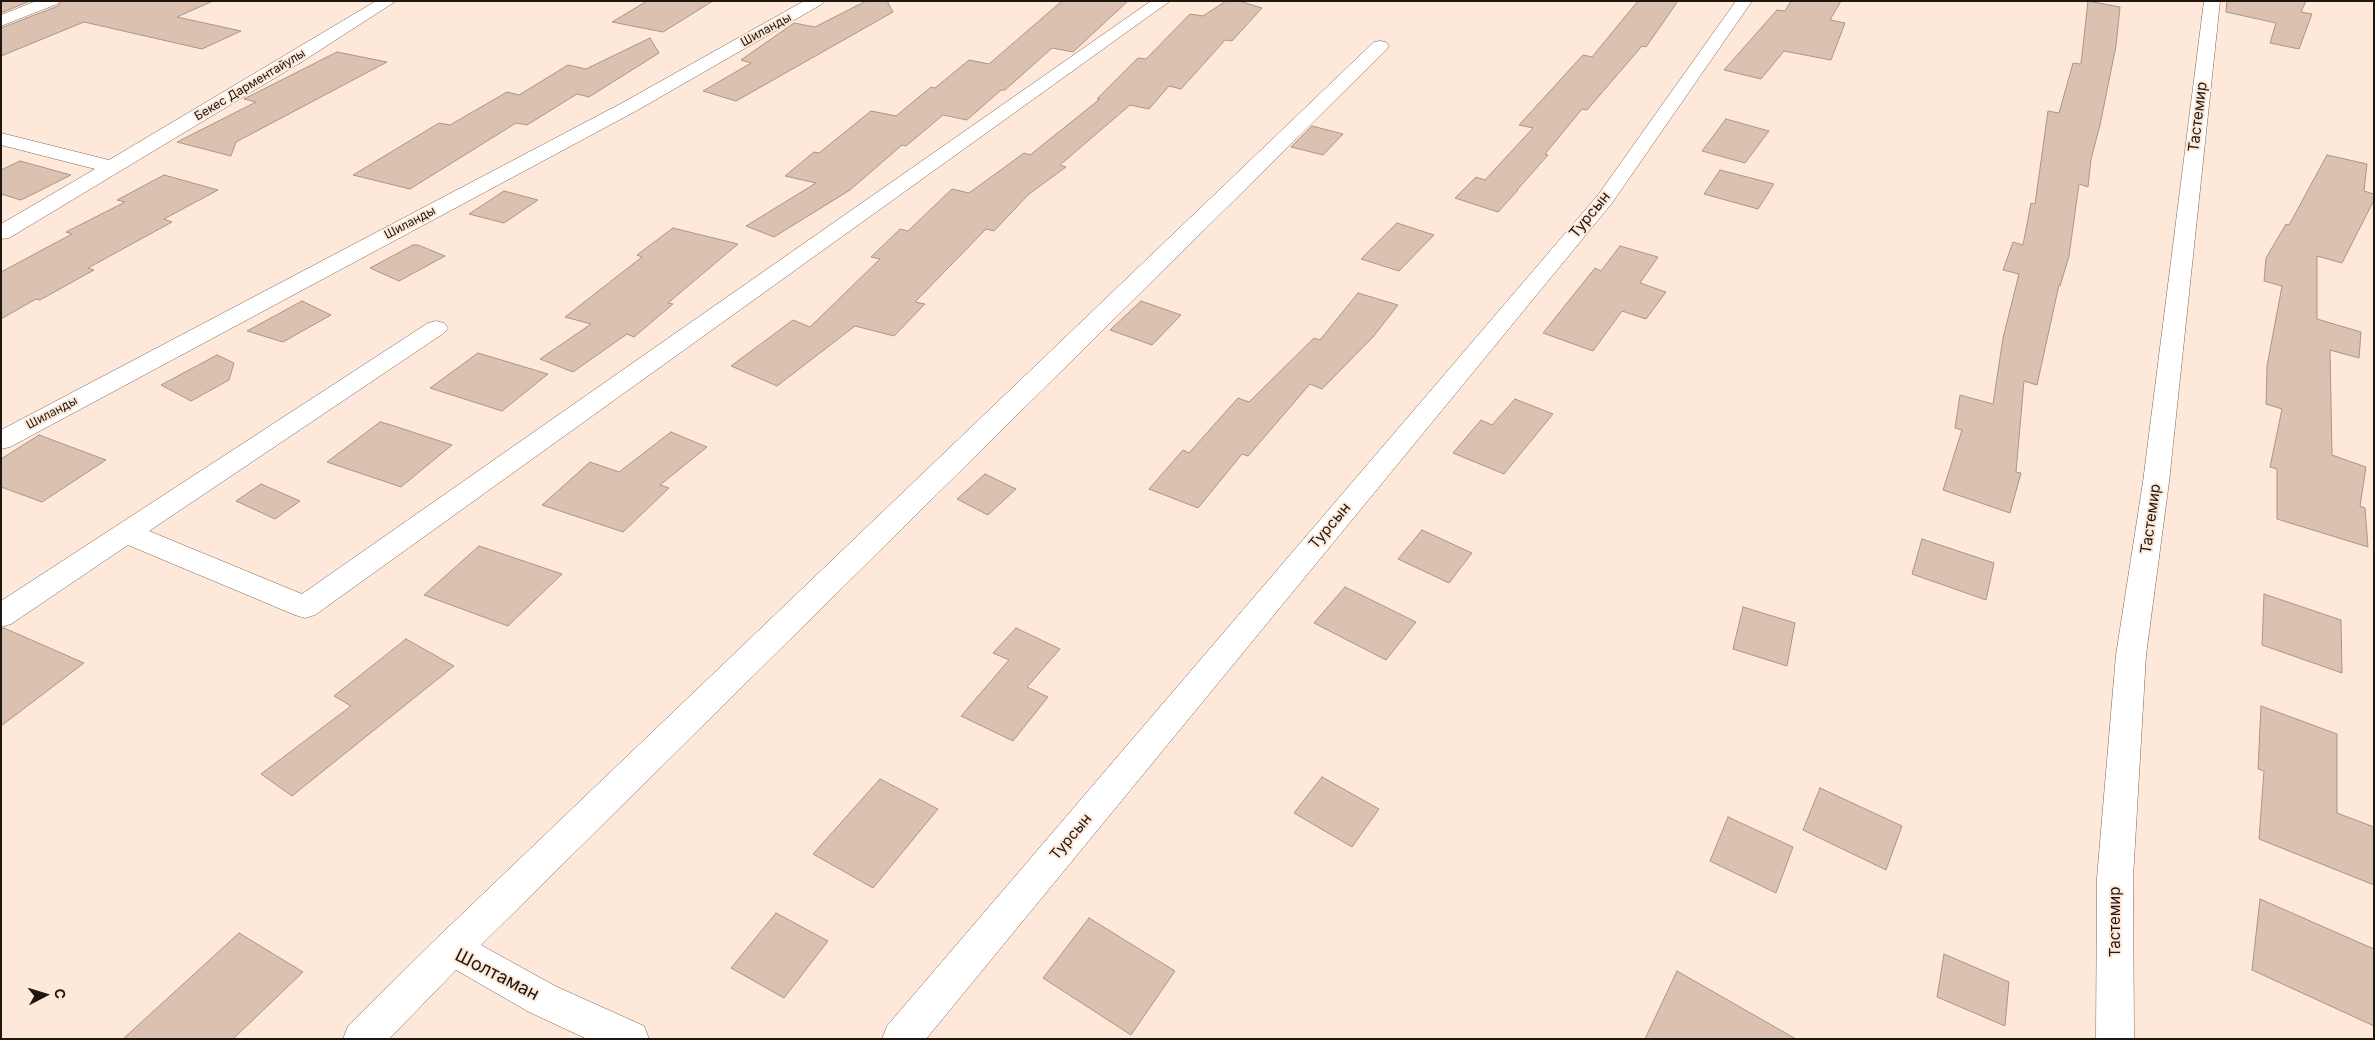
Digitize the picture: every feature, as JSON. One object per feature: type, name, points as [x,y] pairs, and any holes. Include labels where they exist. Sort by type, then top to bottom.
[{"type":"street","points":[[1,21],[51,1]]},
{"type":"street","name":"Бекес Дарментайулы","points":[[1,233],[388,1]]},
{"type":"street","name":"Шиланды","points":[[1,441],[629,107],[816,1]]},
{"type":"street","points":[[126,533],[305,607],[1162,1]]},
{"type":"street","name":"Турсын","points":[[901,1039],[1604,199],[1744,1]]},
{"type":"street","name":"Тастемир","points":[[2115,1039],[2114,878],[2131,655],[2156,482],[2212,1]]},
{"type":"street","points":[[452,948],[1380,46]]},
{"type":"street","points":[[1,139],[112,167]]},
{"type":"street","points":[[1,616],[436,328]]},
{"type":"street","name":"Шолтаман","points":[[362,1039],[452,948],[542,999],[630,1039]]},
{"type":"building","points":[[1,1],[30,1],[1,13]]},
{"type":"building","points":[[61,1],[213,1],[177,17],[241,31],[202,49],[84,22],[1,56],[1,28],[58,6]]},
{"type":"building","points":[[647,1],[713,1],[663,32],[612,22]]},
{"type":"building","points":[[866,1],[887,1],[893,12],[736,101],[703,91],[751,63],[741,60],[794,23],[815,27]]},
{"type":"building","points":[[1062,1],[1128,1],[1073,52],[1052,48],[1005,90],[1001,90],[967,120],[943,115],[906,146],[902,145],[850,190],[774,237],[746,226],[816,183],[785,176],[814,152],[819,153],[871,111],[896,116],[931,87],[935,88],[969,60],[989,64]]},
{"type":"building","points":[[1226,1],[1239,1],[1262,8],[1232,41],[1225,40],[1181,89],[1169,86],[1149,109],[1130,105],[1060,165],[1066,167],[1029,194],[994,231],[986,229],[915,302],[925,304],[894,336],[855,326],[777,386],[731,366],[793,320],[810,327],[880,259],[871,257],[900,229],[908,231],[952,189],[969,193],[1024,153],[1030,155],[1100,99],[1097,99],[1138,58],[1146,59],[1190,14],[1203,16]]},
{"type":"building","points":[[1638,1],[1678,1],[1646,47],[1642,46],[1587,110],[1582,109],[1545,154],[1548,155],[1498,212],[1455,198],[1476,177],[1485,180],[1533,128],[1519,125],[1583,55],[1592,57]]},
{"type":"building","points":[[1791,1],[1841,1],[1830,20],[1845,23],[1831,60],[1784,51],[1761,79],[1724,70],[1777,10],[1785,11]]},
{"type":"building","points":[[2088,1],[2120,7],[2116,46],[2091,159],[2088,187],[2079,184],[2069,256],[2059,285],[2037,385],[2024,381],[2016,472],[2021,473],[2010,513],[1943,490],[1962,430],[1955,428],[1960,395],[1993,404],[2003,338],[2019,274],[2003,270],[2013,242],[2023,245],[2031,203],[2035,204],[2048,111],[2059,113],[2073,63],[2081,64]]},
{"type":"building","points":[[2227,1],[2306,1],[2301,12],[2312,14],[2299,49],[2270,43],[2276,23],[2226,12]]},
{"type":"building","points":[[650,38],[659,53],[589,97],[577,94],[527,125],[516,123],[410,189],[353,175],[439,123],[450,125],[507,92],[519,95],[568,65],[586,69]]},
{"type":"building","points":[[337,52],[387,62],[236,142],[231,156],[177,142],[256,102],[244,99]]},
{"type":"building","points":[[1726,119],[1769,131],[1745,163],[1702,151]]},
{"type":"building","points":[[1312,126],[1343,134],[1323,155],[1291,147]]},
{"type":"building","points":[[2327,155],[2367,164],[2364,191],[2374,194],[2374,200],[2342,263],[2317,256],[2317,319],[2361,332],[2359,358],[2330,350],[2332,455],[2366,467],[2360,506],[2365,508],[2368,547],[2277,519],[2277,469],[2270,467],[2282,409],[2266,404],[2267,366],[2282,286],[2264,281],[2266,258],[2286,224],[2289,225]]},
{"type":"building","points":[[20,161],[71,175],[21,200],[1,194],[1,170]]},
{"type":"building","points":[[1720,170],[1774,184],[1758,209],[1704,194]]},
{"type":"building","points":[[164,175],[218,190],[164,219],[172,222],[88,268],[94,270],[1,319],[1,272],[72,234],[66,232],[125,202],[117,200]]},
{"type":"building","points":[[504,191],[538,200],[504,223],[469,214]]},
{"type":"building","points":[[1397,223],[1434,235],[1399,271],[1361,259]]},
{"type":"building","points":[[673,228],[738,244],[668,303],[673,304],[634,337],[627,334],[573,372],[540,359],[591,324],[565,317],[642,257],[637,255]]},
{"type":"building","points":[[413,245],[418,245],[445,256],[399,281],[370,268]]},
{"type":"building","points":[[1620,246],[1658,257],[1640,283],[1666,292],[1646,319],[1622,311],[1593,351],[1543,333],[1595,268],[1601,271]]},
{"type":"building","points":[[1358,293],[1398,305],[1373,337],[1322,389],[1310,384],[1248,456],[1242,454],[1198,508],[1149,489],[1183,450],[1189,453],[1238,398],[1249,402],[1314,338],[1320,340]]},
{"type":"building","points":[[302,301],[331,315],[283,342],[247,331]]},
{"type":"building","points":[[1141,301],[1181,315],[1152,345],[1110,330]]},
{"type":"building","points":[[478,353],[548,374],[502,411],[430,388]]},
{"type":"building","points":[[217,355],[234,363],[229,380],[191,401],[161,385]]},
{"type":"building","points":[[1515,399],[1553,414],[1504,474],[1453,453],[1481,420],[1492,425]]},
{"type":"building","points":[[380,422],[452,445],[401,487],[327,462]]},
{"type":"building","points":[[671,432],[707,447],[660,485],[669,488],[623,532],[542,505],[590,462],[619,472]]},
{"type":"building","points":[[39,435],[106,460],[42,502],[1,487],[1,459]]},
{"type":"building","points":[[985,474],[1016,489],[988,515],[957,499]]},
{"type":"building","points":[[261,484],[300,501],[275,519],[236,501]]},
{"type":"building","points":[[1422,530],[1472,553],[1449,583],[1398,559]]},
{"type":"building","points":[[1922,539],[1994,563],[1986,600],[1912,574]]},
{"type":"building","points":[[479,546],[562,574],[508,626],[424,595]]},
{"type":"building","points":[[1345,587],[1416,622],[1386,660],[1314,623]]},
{"type":"building","points":[[2264,594],[2341,620],[2342,673],[2262,645]]},
{"type":"building","points":[[1743,607],[1795,623],[1787,666],[1733,649]]},
{"type":"building","points":[[4,628],[84,663],[1,726],[1,629]]},
{"type":"building","points":[[1016,628],[1060,649],[1027,687],[1048,697],[1013,741],[961,716],[1009,660],[993,653]]},
{"type":"building","points":[[406,639],[454,666],[292,796],[261,774],[351,706],[334,696]]},
{"type":"building","points":[[2261,706],[2337,734],[2337,813],[2374,827],[2374,885],[2259,839],[2264,771],[2258,769]]},
{"type":"building","points":[[1322,777],[1379,809],[1352,847],[1294,813]]},
{"type":"building","points":[[880,779],[938,809],[873,888],[813,854]]},
{"type":"building","points":[[1820,788],[1902,826],[1886,870],[1803,830]]},
{"type":"building","points":[[1728,817],[1793,847],[1776,893],[1710,861]]},
{"type":"building","points":[[2260,899],[2374,949],[2374,1026],[2252,970]]},
{"type":"building","points":[[776,913],[828,941],[784,998],[731,968]]},
{"type":"building","points":[[1089,918],[1175,971],[1131,1035],[1043,978]]},
{"type":"building","points":[[239,933],[303,972],[233,1039],[123,1039]]},
{"type":"building","points":[[1944,954],[2009,982],[2005,1026],[1937,997]]},
{"type":"building","points":[[1677,971],[1796,1039],[1645,1039]]}]
